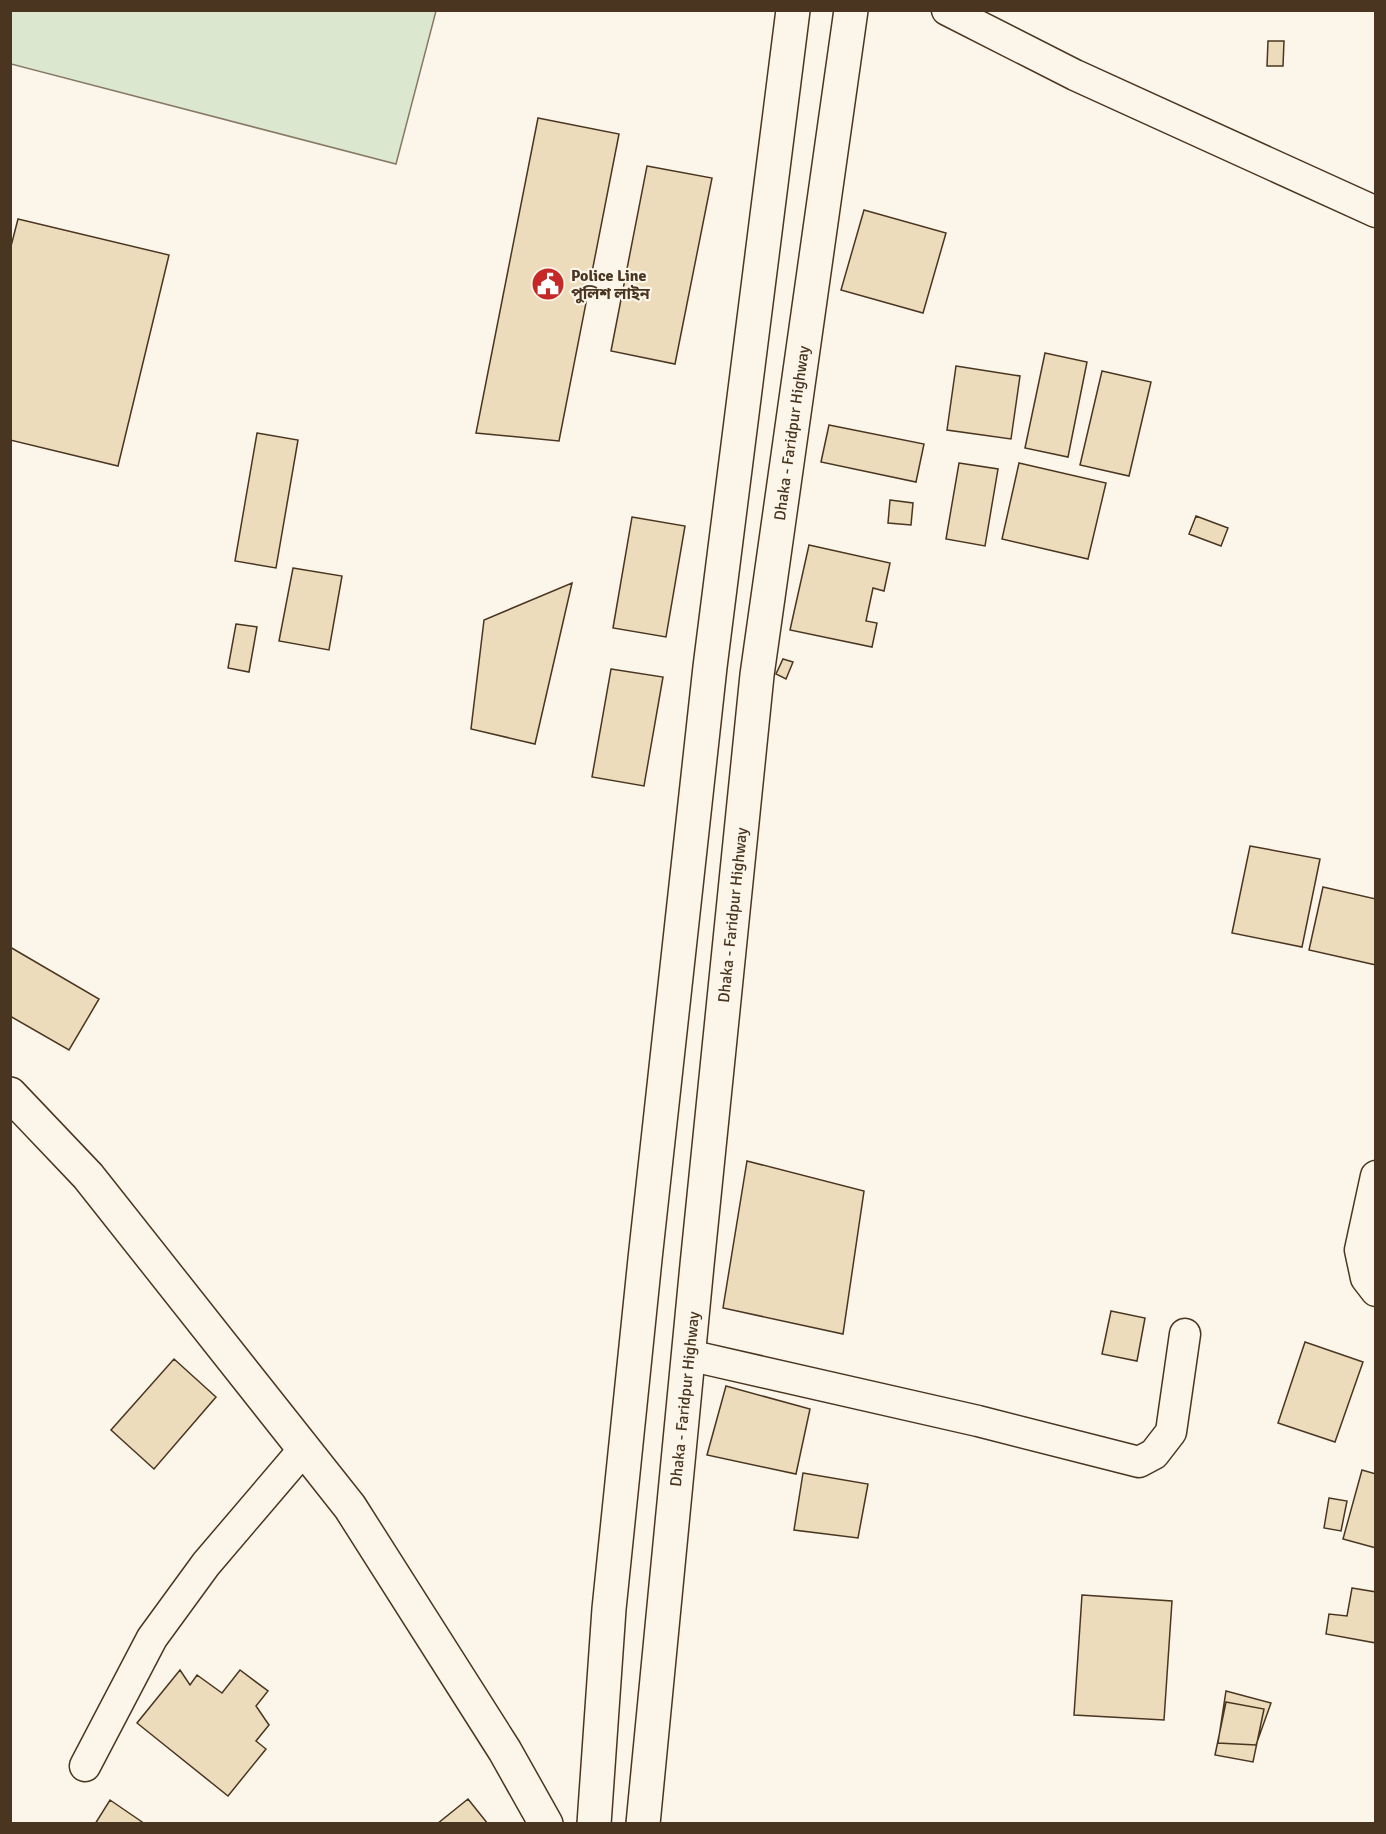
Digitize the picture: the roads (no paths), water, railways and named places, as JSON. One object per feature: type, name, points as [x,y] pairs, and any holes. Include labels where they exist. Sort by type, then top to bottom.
[{"type":"main road","points":[[594,1824],[609,1609],[710,667],[794,10]]},
{"type":"main road","name":"Dhaka - Faridpur Highway","points":[[643,1824],[757,675],[851,10]]},
{"type":"main road","points":[[10,1094],[88,1176],[350,1507],[505,1751],[546,1824]]},
{"type":"main road","points":[[645,1259],[697,1265]]},
{"type":"street","points":[[947,10],[1075,75],[1376,212]]},
{"type":"street","points":[[1376,1176],[1360,1250],[1366,1278],[1376,1292]]},
{"type":"street","points":[[688,1355],[978,1421],[1139,1462],[1154,1454],[1171,1432],[1185,1334]]},
{"type":"street","points":[[85,1766],[152,1638],[206,1564],[304,1449]]},
{"type":"place","name":"Police Line পুলিশ লাইন","points":[[548,284]]}]
